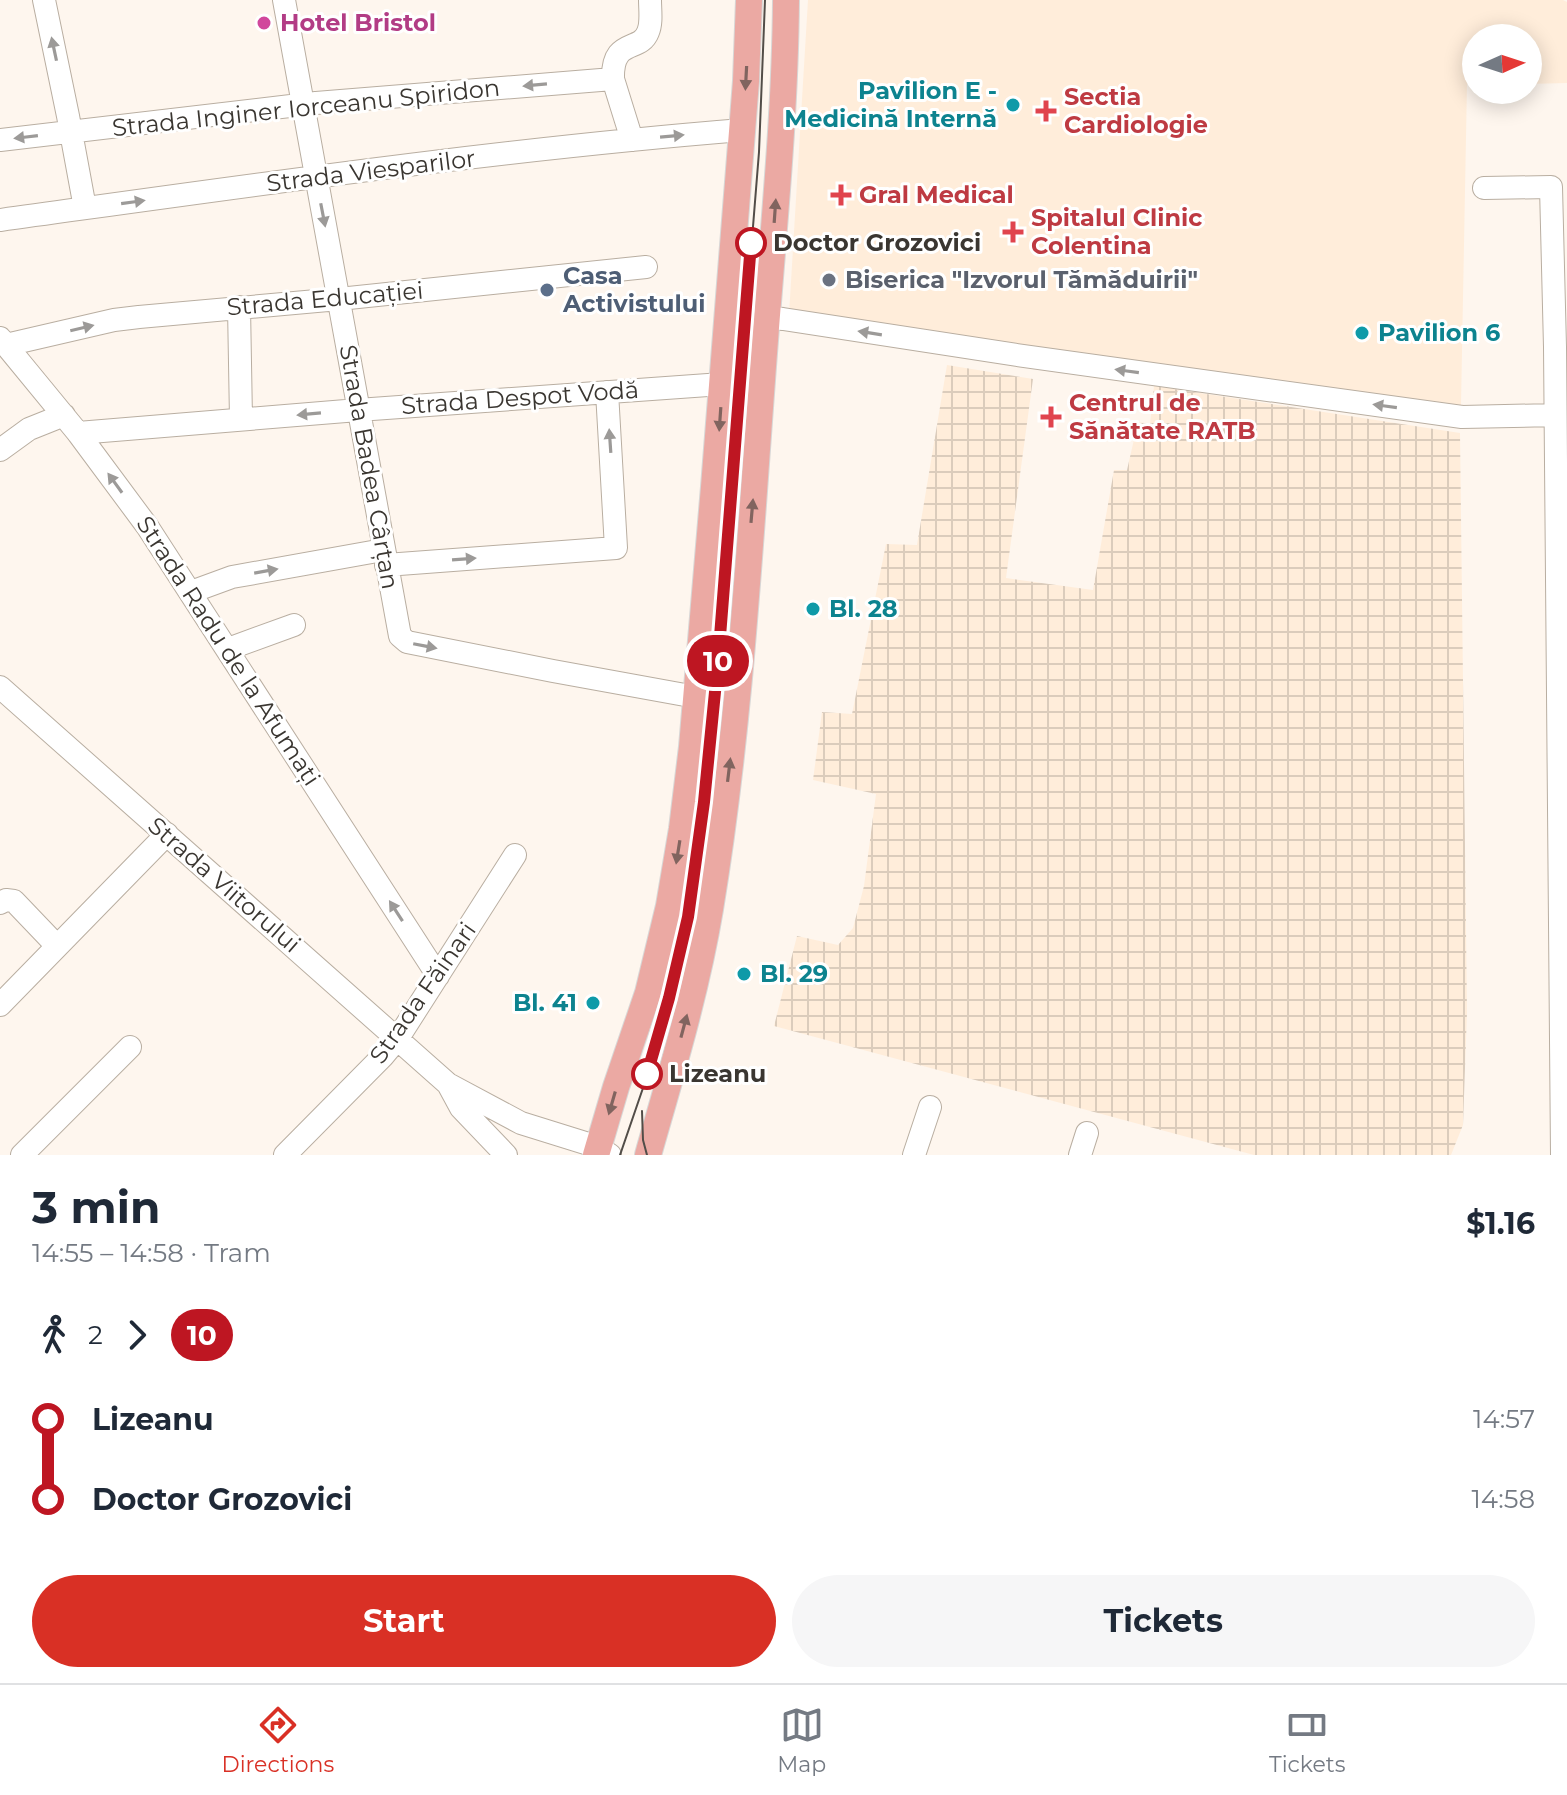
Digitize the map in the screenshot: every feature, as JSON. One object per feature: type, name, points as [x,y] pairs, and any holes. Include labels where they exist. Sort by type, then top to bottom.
[{"type":"main road","points":[[601,1152],[616,1087],[648,993],[669,906],[682,829],[728,314],[749,0]]},
{"type":"main road","points":[[648,1155],[690,1006],[710,910],[729,771],[780,145],[786,0]]},
{"type":"street","points":[[44,0],[85,208]]},
{"type":"street","name":"Strada Badea Cârțan","points":[[284,0],[398,631],[407,642],[696,697]]},
{"type":"street","points":[[632,140],[613,79],[615,60],[619,52],[646,37],[650,0]]},
{"type":"street","name":"Strada Inginer Iorceanu Spiridon","points":[[0,140],[302,104],[613,79]]},
{"type":"street","name":"Strada Viesparilor","points":[[0,220],[316,178],[742,130]]},
{"type":"street","points":[[1484,188],[1551,187],[1559,209],[1555,415],[1563,704],[1562,1155]]},
{"type":"street","name":"Strada Educației","points":[[3,341],[114,320],[646,267]]},
{"type":"street","points":[[239,307],[241,419]]},
{"type":"street","points":[[728,314],[767,317],[1462,417],[1555,415]]},
{"type":"street","name":"Strada Radu de la Afumați","points":[[3,341],[71,424],[147,526],[438,976]]},
{"type":"street","name":"Strada Despot Vodă","points":[[0,450],[29,429],[71,424],[241,419],[722,384]]},
{"type":"street","points":[[191,592],[232,577],[385,557],[616,548],[607,392]]},
{"type":"street","points":[[228,649],[294,625]]},
{"type":"street","name":"Strada Viitorului","points":[[0,687],[448,1084],[521,1123],[601,1152]]},
{"type":"street","points":[[0,1005],[167,834]]},
{"type":"street","name":"Strada Făinari","points":[[285,1155],[398,1038],[515,855]]},
{"type":"street","points":[[0,903],[14,901],[57,946]]},
{"type":"street","points":[[22,1155],[130,1047]]},
{"type":"street","name":"Strada Viitorului","points":[[448,1084],[461,1108],[506,1155]]},
{"type":"street","points":[[914,1155],[930,1107]]},
{"type":"street","points":[[1080,1155],[1087,1133]]},
{"type":"shaded area","name":"Spitalul Clinic Colentina","points":[[808,0],[1567,2],[1567,83],[1542,84],[1542,24],[1462,24],[1462,104],[1467,104],[1461,405],[789,315]]},
{"type":"shaded area","points":[[947,365],[1033,379],[1006,578],[1093,590],[1114,470],[1127,470],[1138,422],[1150,424],[1154,386],[1460,433],[1467,1012],[1463,1125],[1451,1155],[1254,1155],[774,1026],[797,936],[838,945],[853,928],[864,886],[876,794],[813,780],[822,712],[852,714],[886,544],[917,545]]},
{"type":"tram line","points":[[620,1155],[643,1088],[680,956],[699,837],[718,662],[759,152],[765,0]]},
{"type":"tram line","name":"10","points":[[647,1074],[680,956],[704,802],[751,243]]},
{"type":"tram line","points":[[642,1111],[647,1155]]},
{"type":"place","name":"Hotel Bristol","points":[[264,23]]},
{"type":"place","name":"Pavilion E - Medicină Internă","points":[[1013,105]]},
{"type":"place","name":"Sectia Cardiologie","points":[[1046,111]]},
{"type":"place","name":"Gral Medical","points":[[841,195]]},
{"type":"place","name":"Spitalul Clinic Colentina","points":[[1013,232]]},
{"type":"place","name":"Doctor Grozovici","points":[[751,243]]},
{"type":"place","name":"Biserica \"Izvorul Tămăduirii\"","points":[[829,280]]},
{"type":"place","name":"Casa Activistului","points":[[547,290]]},
{"type":"place","name":"Pavilion 6","points":[[1362,333]]},
{"type":"place","name":"Centrul de Sănătate RATB","points":[[1051,417]]},
{"type":"place","name":"Bl. 28","points":[[813,609]]},
{"type":"place","name":"Bl. 29","points":[[744,974]]},
{"type":"place","name":"Bl. 41","points":[[593,1003]]},
{"type":"place","name":"Lizeanu","points":[[647,1074]]}]
